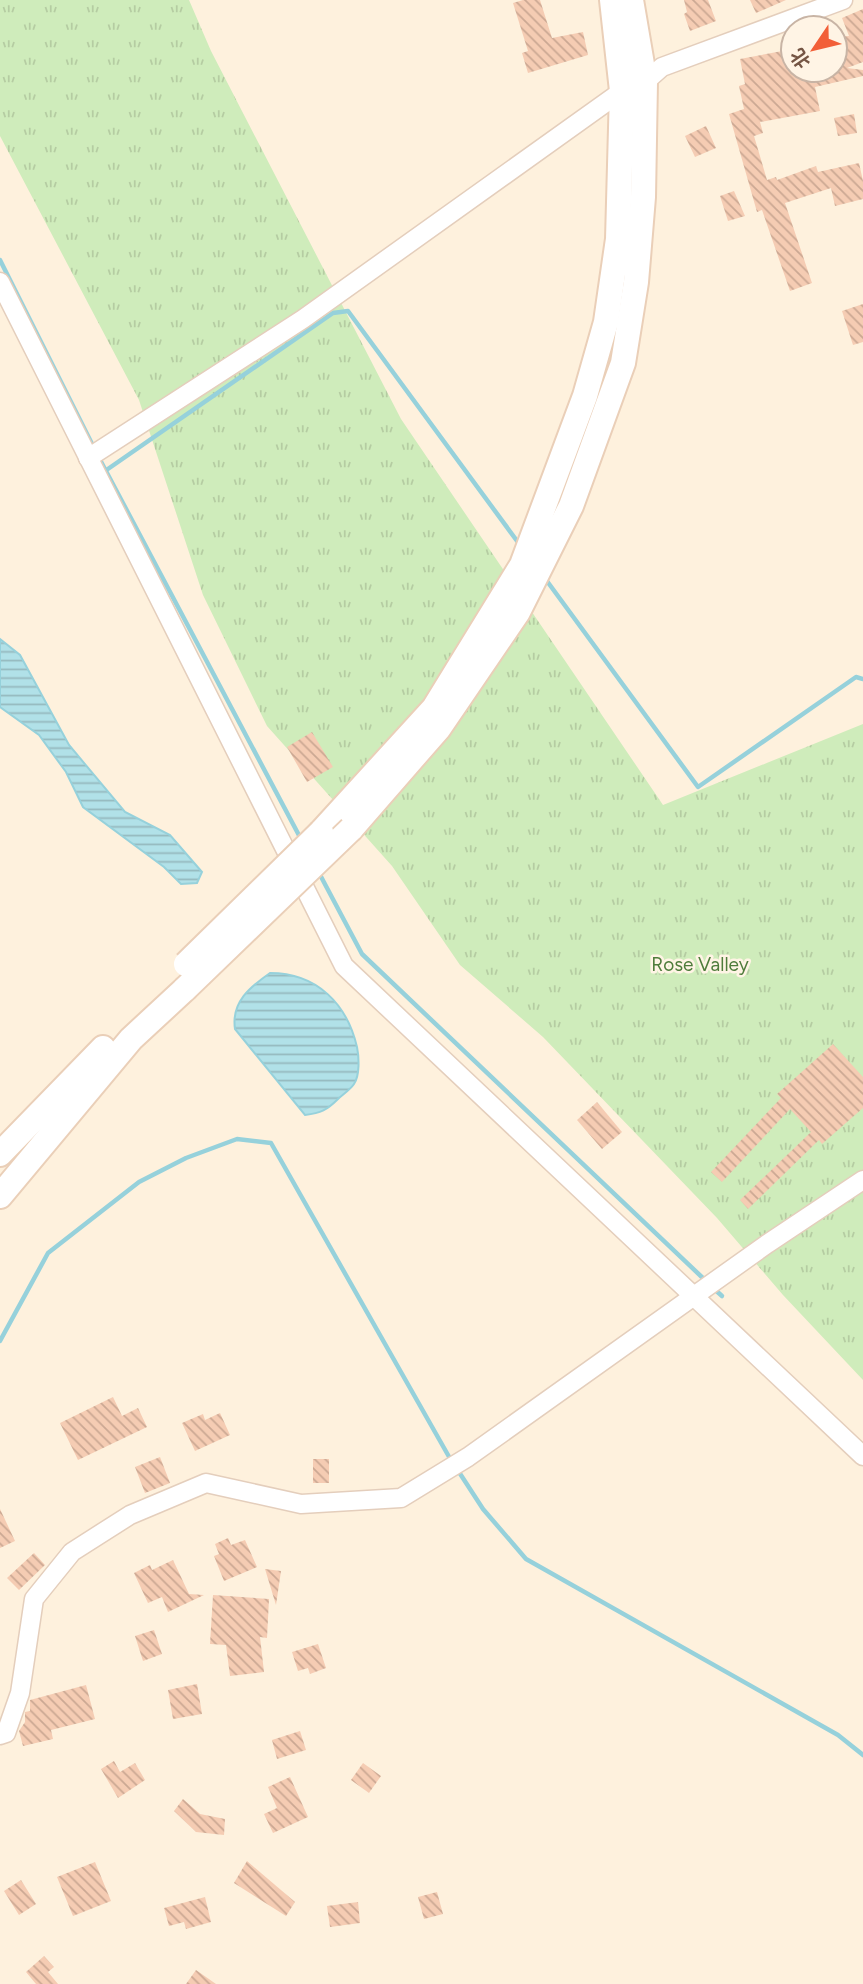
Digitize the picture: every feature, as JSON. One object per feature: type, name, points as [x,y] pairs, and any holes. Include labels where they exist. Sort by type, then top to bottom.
[{"type":"main road","points":[[0,1196],[178,984],[434,708],[522,565],[585,396],[606,322],[618,239],[622,92],[612,0]]},
{"type":"main road","points":[[0,1154],[178,984],[351,829],[439,728],[510,623],[571,506],[623,363],[636,282],[643,197],[645,82],[631,0]]},
{"type":"street","points":[[88,458],[303,319],[622,92],[645,82],[662,67],[843,0]]},
{"type":"street","points":[[0,282],[344,966],[863,1456]]},
{"type":"street","points":[[0,1735],[6,1733],[20,1693],[34,1599],[72,1552],[130,1515],[206,1483],[301,1504],[401,1498],[438,1478],[695,1295],[863,1180]]},
{"type":"green space","name":"Rose Valley","points":[[0,0],[189,0],[211,51],[401,419],[663,805],[863,724],[863,1380],[783,1295],[717,1218],[543,1037],[460,965],[392,866],[267,726],[203,595],[139,400],[0,136]]},
{"type":"water","points":[[0,639],[20,655],[69,745],[125,812],[170,835],[202,872],[197,883],[181,884],[164,867],[83,807],[66,772],[39,735],[0,707]]},
{"type":"water","points":[[270,973],[287,974],[316,985],[337,1005],[352,1031],[358,1056],[356,1080],[351,1088],[320,1112],[305,1115],[235,1029],[239,1003],[249,990]]},
{"type":"building","points":[[540,0],[552,38],[583,32],[588,55],[528,73],[522,53],[528,51],[513,3]]},
{"type":"building","points":[[684,0],[708,0],[716,21],[690,31],[684,14],[687,12]]},
{"type":"building","points":[[750,0],[786,0],[756,13]]},
{"type":"building","points":[[863,9],[863,62],[849,67],[849,36],[849,15]]},
{"type":"building","points":[[779,52],[779,84],[828,84],[815,87],[820,111],[760,122],[763,133],[754,136],[767,180],[776,177],[777,180],[816,166],[818,172],[859,163],[863,181],[863,199],[835,206],[831,188],[785,203],[812,283],[790,291],[762,210],[757,212],[729,114],[744,109],[739,86],[745,84],[740,59]]},
{"type":"building","points":[[849,68],[863,70],[863,76],[849,79]]},
{"type":"building","points":[[854,114],[857,133],[838,136],[834,118]]},
{"type":"building","points":[[706,126],[716,148],[695,157],[685,136]]},
{"type":"building","points":[[734,191],[745,216],[728,221],[720,196]]},
{"type":"building","points":[[863,304],[863,342],[853,345],[842,311]]},
{"type":"building","points":[[312,732],[333,767],[307,782],[287,747]]},
{"type":"building","points":[[833,1044],[863,1077],[863,1108],[822,1144],[819,1140],[748,1209],[740,1200],[811,1132],[790,1109],[722,1182],[711,1172],[781,1098],[777,1094]]},
{"type":"building","points":[[597,1102],[622,1132],[602,1149],[577,1120]]},
{"type":"building","points":[[113,1397],[122,1416],[138,1408],[147,1427],[78,1460],[60,1423]]},
{"type":"building","points":[[220,1413],[230,1435],[195,1451],[182,1423],[203,1414],[205,1420]]},
{"type":"building","points":[[160,1457],[170,1483],[145,1493],[135,1467]]},
{"type":"building","points":[[313,1459],[329,1459],[329,1483],[313,1483]]},
{"type":"building","points":[[0,1509],[15,1541],[0,1548]]},
{"type":"building","points":[[228,1538],[231,1545],[245,1540],[257,1567],[224,1581],[214,1556],[219,1554],[215,1544]]},
{"type":"building","points":[[34,1553],[45,1565],[19,1590],[7,1578]]},
{"type":"building","points":[[173,1560],[189,1594],[204,1595],[168,1612],[162,1597],[148,1603],[134,1573],[150,1565],[152,1570]]},
{"type":"building","points":[[265,1569],[281,1571],[276,1605]]},
{"type":"building","points":[[213,1595],[269,1599],[267,1638],[260,1637],[264,1672],[230,1676],[226,1645],[210,1644]]},
{"type":"building","points":[[154,1630],[162,1654],[143,1661],[135,1636]]},
{"type":"building","points":[[318,1644],[326,1668],[310,1674],[308,1668],[298,1671],[292,1652]]},
{"type":"building","points":[[197,1684],[202,1714],[173,1719],[168,1690]]},
{"type":"building","points":[[86,1685],[95,1719],[51,1730],[53,1739],[23,1746],[19,1731],[25,1722],[25,1712],[30,1711],[30,1700]]},
{"type":"building","points":[[300,1731],[306,1750],[277,1759],[272,1740]]},
{"type":"building","points":[[114,1761],[120,1772],[135,1763],[145,1780],[118,1798],[101,1769]]},
{"type":"building","points":[[363,1763],[381,1776],[369,1793],[351,1780]]},
{"type":"building","points":[[290,1777],[308,1817],[273,1833],[264,1814],[277,1808],[268,1787]]},
{"type":"building","points":[[183,1799],[200,1814],[225,1819],[224,1835],[196,1832],[174,1811]]},
{"type":"building","points":[[247,1861],[295,1902],[286,1916],[234,1883]]},
{"type":"building","points":[[95,1862],[111,1901],[73,1916],[57,1877]]},
{"type":"building","points":[[21,1880],[36,1904],[19,1915],[4,1891]]},
{"type":"building","points":[[437,1892],[443,1914],[424,1919],[418,1897]]},
{"type":"building","points":[[205,1897],[211,1922],[186,1929],[184,1922],[169,1926],[164,1908]]},
{"type":"building","points":[[358,1902],[360,1923],[330,1927],[327,1906]]},
{"type":"building","points":[[44,1956],[54,1967],[48,1972],[58,1984],[36,1984],[26,1972]]},
{"type":"building","points":[[196,1970],[216,1984],[186,1984]]},
{"type":"waterway","points":[[0,260],[94,448]]},
{"type":"waterway","points":[[105,471],[333,313],[348,311],[520,545]]},
{"type":"waterway","points":[[98,456],[302,841]]},
{"type":"waterway","points":[[544,577],[698,787],[856,677],[863,679]]},
{"type":"waterway","points":[[318,871],[362,954],[706,1281]]},
{"type":"waterway","points":[[0,1341],[48,1253],[139,1182],[186,1158],[237,1139],[271,1143],[452,1462]]},
{"type":"waterway","points":[[712,1287],[722,1296]]},
{"type":"waterway","points":[[457,1469],[483,1509],[526,1559],[838,1735],[863,1755]]}]
